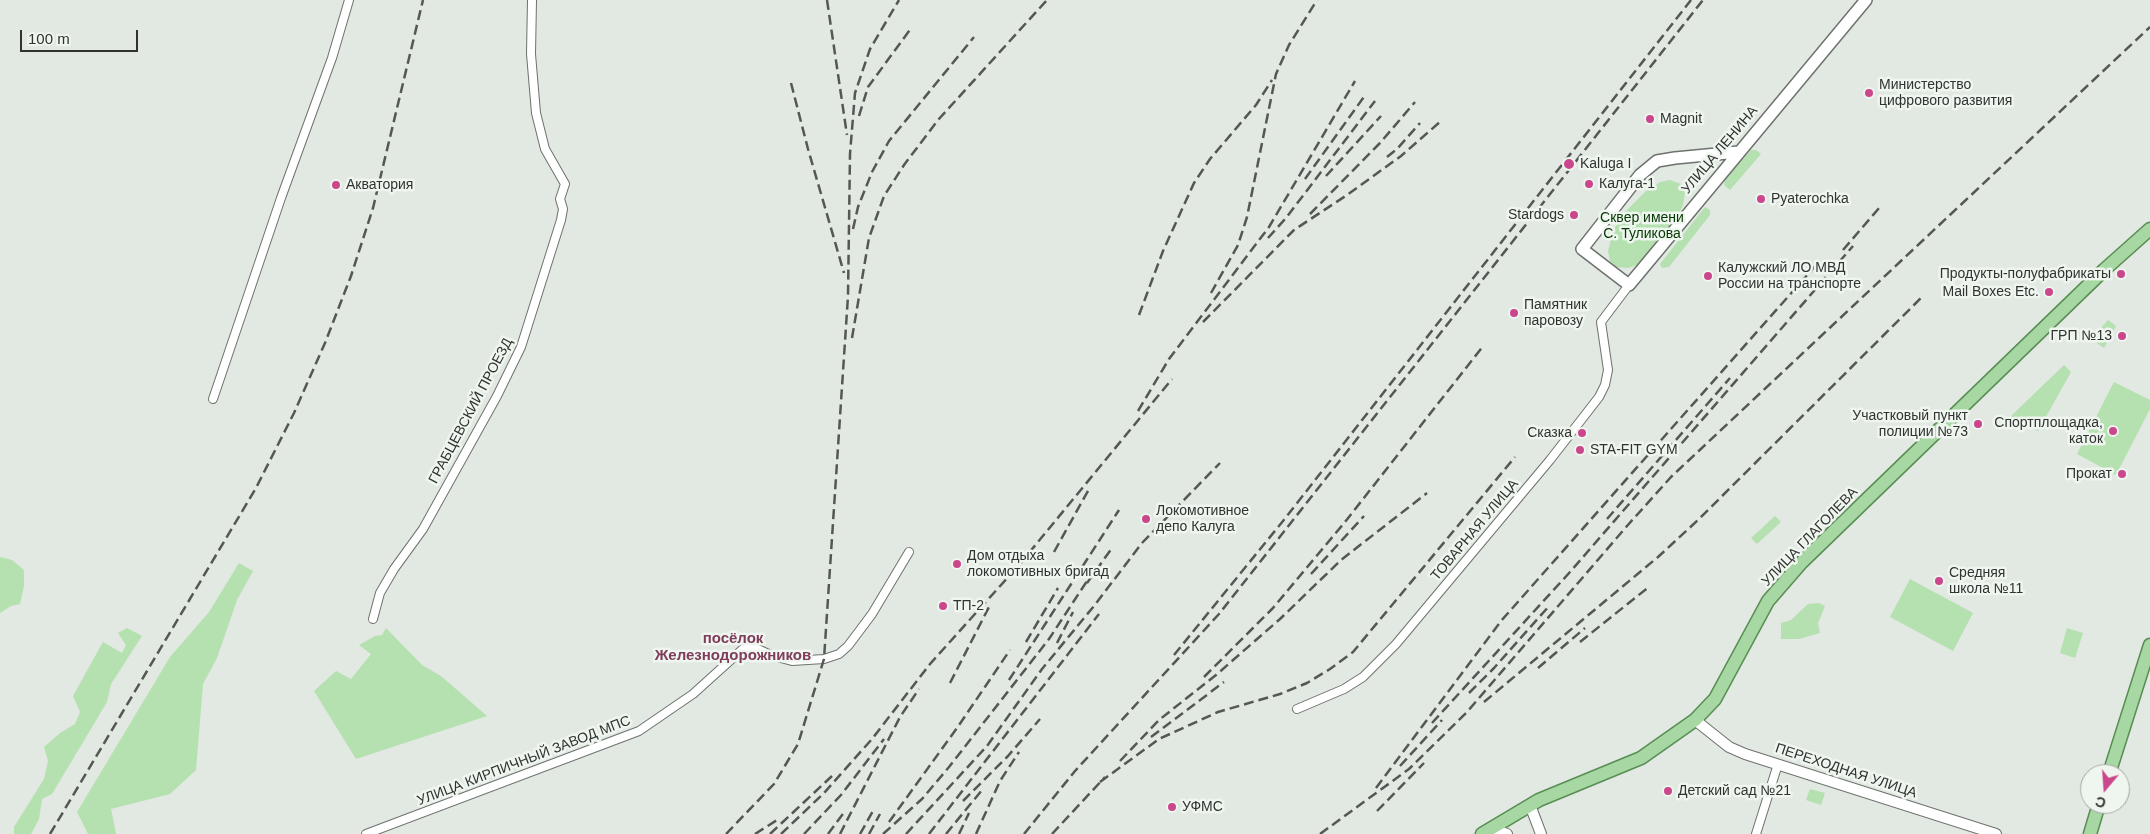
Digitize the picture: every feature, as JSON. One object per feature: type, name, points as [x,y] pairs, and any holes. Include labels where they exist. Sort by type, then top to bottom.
[{"type":"main road","name":"УЛИЦА ЛЕНИНА","points":[[1629,285],[1866,0]]},
{"type":"main road","points":[[1629,285],[1582,249],[1640,175],[1657,161],[1738,152]]},
{"type":"main road","name":"УЛИЦА ГЛАГОЛЕВА","points":[[1486,831],[1530,805],[1641,758],[1695,720],[1716,699],[1768,601],[1801,563],[2104,270],[2150,229]]},
{"type":"main road","points":[[2112,764],[2150,645]]},
{"type":"main road","points":[[2090,834],[2096,814]]},
{"type":"street","points":[[213,398],[281,198],[332,58],[349,0]]},
{"type":"street","name":"ГРАБЦЕВСКИЙ ПРОЕЗД","points":[[373,618],[380,593],[394,569],[423,529],[497,396],[521,347],[561,220],[563,208],[560,199],[564,184],[545,149],[536,113],[531,54],[532,0]]},
{"type":"street","name":"УЛИЦА ЛЕНИНА","points":[[1601,322],[1629,285]]},
{"type":"street","name":"ТОВАРНАЯ УЛИЦА","points":[[1296,709],[1344,689],[1363,678],[1396,644],[1550,460],[1605,386],[1608,370],[1601,322]]},
{"type":"street","name":"УЛИЦА КИРПИЧНЫЙ ЗАВОД МПС","points":[[366,834],[639,731],[693,694],[744,648],[758,649],[773,656],[792,661],[824,659],[839,654],[848,646],[872,614],[909,552]]},
{"type":"street","name":"ПЕРЕХОДНАЯ УЛИЦА","points":[[1695,720],[1729,747],[1996,834]]},
{"type":"street","points":[[1756,834],[1778,764]]},
{"type":"street","points":[[1530,805],[1541,834]]},
{"type":"street","points":[[1486,831],[1507,834]]},
{"type":"green space","points":[[1751,150],[1756,150],[1761,154],[1730,190],[1724,185],[1725,179]]},
{"type":"green space","name":"Сквер имени С. Туликова","points":[[1670,180],[1681,184],[1685,193],[1683,205],[1678,216],[1637,265],[1628,268],[1616,267],[1610,261],[1608,251],[1613,232],[1621,216],[1646,191],[1660,182]]},
{"type":"green space","points":[[1705,207],[1710,210],[1710,215],[1669,267],[1662,268],[1660,264]]},
{"type":"green space","points":[[2108,320],[2116,326],[2104,348],[2091,339]]},
{"type":"green space","points":[[2064,365],[2071,372],[2038,431],[2009,418]]},
{"type":"green space","name":"Спортплощадка, каток","points":[[2114,382],[2150,400],[2150,409],[2116,475],[2077,454]]},
{"type":"green space","points":[[1775,516],[1781,522],[1757,544],[1751,538]]},
{"type":"green space","points":[[0,557],[12,560],[24,570],[24,586],[20,604],[11,606],[0,613]]},
{"type":"green space","points":[[239,563],[253,571],[237,600],[217,658],[203,684],[196,770],[170,794],[111,809],[116,834],[88,834],[77,812],[170,657],[209,612]]},
{"type":"green space","points":[[1910,579],[1973,613],[1953,651],[1890,617]]},
{"type":"green space","points":[[1819,603],[1825,606],[1818,623],[1820,633],[1799,639],[1781,639],[1781,623],[1791,620],[1808,604]]},
{"type":"green space","points":[[127,628],[142,636],[111,684],[107,702],[52,794],[42,799],[39,819],[31,834],[14,834],[14,827],[44,779],[48,761],[44,747],[60,733],[75,724],[80,712],[73,696],[103,642],[122,653],[126,645],[118,633]]},
{"type":"green space","points":[[386,628],[422,665],[441,676],[487,716],[356,759],[314,691],[336,671],[351,679],[371,654],[359,645],[375,636],[382,635]]},
{"type":"green space","points":[[2067,628],[2083,633],[2075,658],[2060,653]]},
{"type":"green space","points":[[1810,789],[1825,793],[1821,805],[1806,800]]},
{"type":"railway","points":[[50,834],[256,488],[294,413],[325,343],[351,276],[373,208],[423,0]]},
{"type":"railway","points":[[827,0],[847,135]]},
{"type":"railway","points":[[726,834],[774,784],[798,744],[824,659],[848,296],[850,154],[855,93],[870,49],[899,0]]},
{"type":"railway","points":[[852,338],[869,238],[884,196],[904,165],[938,120],[1047,0]]},
{"type":"railway","points":[[1211,293],[1238,245],[1247,217],[1276,74],[1289,45],[1317,0]]},
{"type":"railway","points":[[1174,655],[1283,521],[1691,0]]},
{"type":"railway","points":[[1024,834],[1075,771],[1219,614],[1703,0]]},
{"type":"railway","points":[[859,116],[868,87],[912,27]]},
{"type":"railway","points":[[1320,834],[1409,769],[1467,712],[1671,477],[2150,27]]},
{"type":"railway","points":[[853,229],[858,207],[872,172],[889,141],[974,37]]},
{"type":"railway","points":[[1139,315],[1163,251],[1194,183],[1210,159],[1256,105],[1272,80]]},
{"type":"railway","points":[[1138,411],[1169,359],[1269,227],[1355,81]]},
{"type":"railway","points":[[791,83],[844,273]]},
{"type":"railway","points":[[1305,179],[1366,94]]},
{"type":"railway","points":[[1268,238],[1286,218],[1375,101]]},
{"type":"railway","points":[[1310,214],[1380,143],[1415,102]]},
{"type":"railway","points":[[1326,176],[1381,116]]},
{"type":"railway","points":[[1203,322],[1294,230],[1401,156],[1441,121]]},
{"type":"railway","points":[[1387,157],[1397,149],[1420,123]]},
{"type":"railway","points":[[1843,250],[1880,207]]},
{"type":"railway","points":[[1432,723],[1570,572],[1853,246]]},
{"type":"railway","points":[[1376,788],[1501,621],[1817,264]]},
{"type":"railway","points":[[1484,702],[1658,557],[1698,520],[1924,295]]},
{"type":"railway","points":[[1204,677],[1273,608],[1345,522],[1484,345]]},
{"type":"railway","points":[[1607,519],[1730,378]]},
{"type":"railway","points":[[781,834],[824,793],[872,739],[930,664],[1019,565],[1172,379]]},
{"type":"railway","points":[[1100,782],[1159,739],[1218,712],[1280,694],[1307,683],[1353,652],[1515,457]]},
{"type":"railway","points":[[906,834],[987,746],[1042,669],[1094,606],[1142,543],[1220,463]]},
{"type":"railway","points":[[1054,552],[1089,489]]},
{"type":"railway","points":[[1120,761],[1159,720],[1216,675],[1280,619],[1341,560],[1427,493]]},
{"type":"railway","points":[[1009,680],[1119,510]]},
{"type":"railway","points":[[1311,574],[1364,516]]},
{"type":"railway","points":[[1087,583],[1112,548]]},
{"type":"railway","points":[[883,834],[922,799],[949,767],[1049,639],[1089,578]]},
{"type":"railway","points":[[1580,642],[1650,586]]},
{"type":"railway","points":[[1026,642],[1058,588]]},
{"type":"railway","points":[[950,683],[990,605]]},
{"type":"railway","points":[[1469,693],[1550,605]]},
{"type":"railway","points":[[1057,643],[1073,612]]},
{"type":"railway","points":[[929,834],[1099,614]]},
{"type":"railway","points":[[1538,668],[1585,628]]},
{"type":"railway","points":[[889,822],[957,728],[1010,650]]},
{"type":"railway","points":[[1151,737],[1224,682]]},
{"type":"railway","points":[[840,834],[900,717],[919,689]]},
{"type":"railway","points":[[963,801],[1008,756],[1040,719]]},
{"type":"railway","points":[[1400,766],[1442,720]]},
{"type":"railway","points":[[804,834],[841,795],[884,739]]},
{"type":"railway","points":[[976,834],[1000,781],[1019,752]]},
{"type":"railway","points":[[1377,811],[1424,763]]},
{"type":"railway","points":[[770,834],[832,776]]},
{"type":"railway","points":[[1052,834],[1105,777]]},
{"type":"railway","points":[[946,834],[982,790]]},
{"type":"railway","points":[[828,834],[845,811]]},
{"type":"railway","points":[[860,834],[873,811]]},
{"type":"railway","points":[[959,834],[969,813]]},
{"type":"railway","points":[[869,834],[880,814]]},
{"type":"railway","points":[[755,834],[777,820]]},
{"type":"place","name":"Министерство цифрового развития","points":[[1869,93]]},
{"type":"place","name":"Magnit","points":[[1650,119]]},
{"type":"place","name":"Kaluga I","points":[[1569,164]]},
{"type":"place","name":"Калуга-1","points":[[1589,184]]},
{"type":"place","name":"Акватория","points":[[336,185]]},
{"type":"place","name":"Pyaterochka","points":[[1761,199]]},
{"type":"place","name":"Stardogs","points":[[1574,215]]},
{"type":"place","name":"Продукты-полуфабрикаты","points":[[2121,274]]},
{"type":"place","name":"Калужский ЛО МВД России на транспорте","points":[[1708,276]]},
{"type":"place","name":"Mail Boxes Etc.","points":[[2049,292]]},
{"type":"place","name":"Памятник паровозу","points":[[1514,313]]},
{"type":"place","name":"ГРП №13","points":[[2122,336]]},
{"type":"place","name":"Участковый пункт полиции №73","points":[[1978,424]]},
{"type":"place","name":"Спортплощадка, каток","points":[[2113,431]]},
{"type":"place","name":"Сказка","points":[[1582,433]]},
{"type":"place","name":"STA-FIT GYM","points":[[1580,450]]},
{"type":"place","name":"Прокат","points":[[2122,474]]},
{"type":"place","name":"Локомотивное депо Калуга","points":[[1146,519]]},
{"type":"place","name":"Дом отдыха локомотивных бригад","points":[[957,564]]},
{"type":"place","name":"Средняя школа №11","points":[[1939,581]]},
{"type":"place","name":"ТП-2","points":[[943,606]]},
{"type":"place","name":"Детский сад №21","points":[[1668,791]]},
{"type":"place","name":"УФМС","points":[[1172,807]]},
{"type":"district","name":"посёлок Железнодорожников","points":[[733,648]]}]
